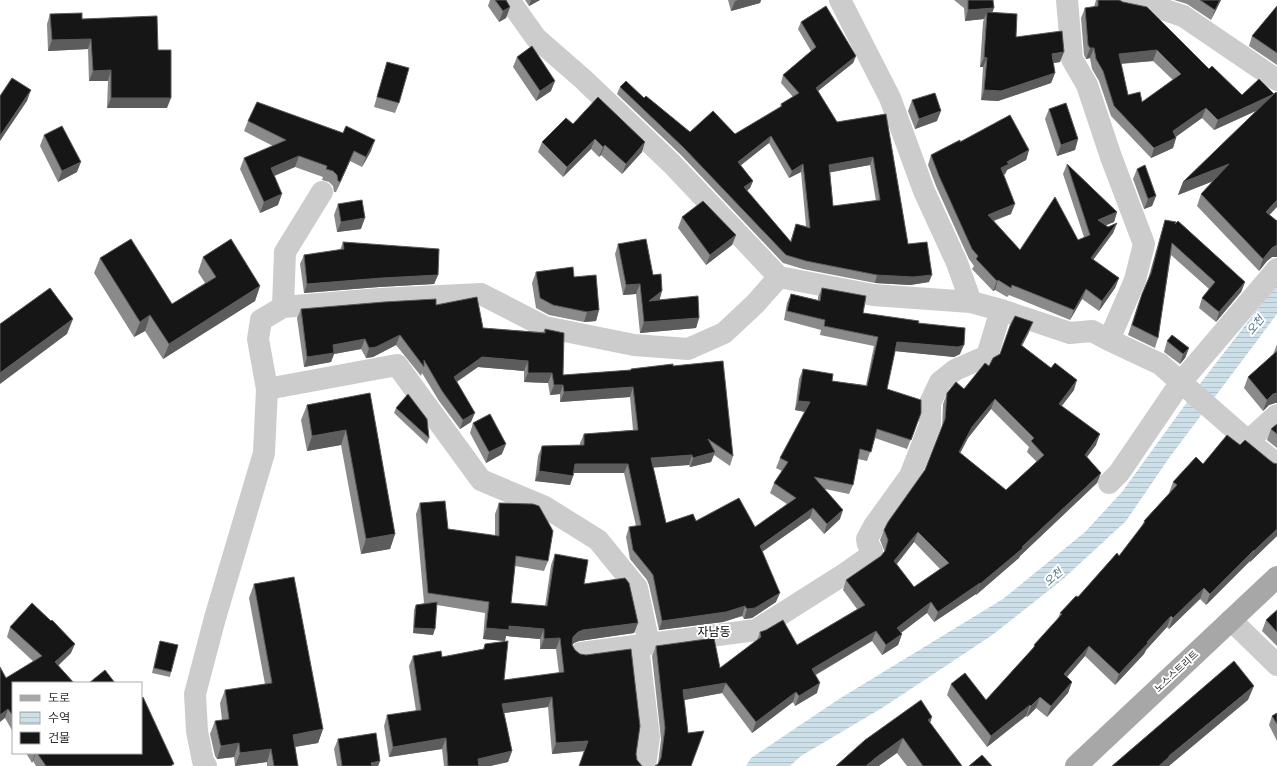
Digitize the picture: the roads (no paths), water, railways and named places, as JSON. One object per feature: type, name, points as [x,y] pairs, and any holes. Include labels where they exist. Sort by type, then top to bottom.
[{"type":"main road","name":"노스스트리트","points":[[1076,766],[1277,577]]},
{"type":"street","points":[[510,0],[536,38],[583,79],[672,164],[779,277],[873,295],[971,302],[1001,310],[1070,333],[1092,331],[1160,364],[1248,441],[1277,464]]},
{"type":"street","points":[[840,0],[890,98],[924,190],[958,263],[971,302]]},
{"type":"street","points":[[1067,0],[1072,59],[1087,85],[1111,157],[1144,244],[1135,280],[1109,340]]},
{"type":"street","points":[[1122,0],[1159,8],[1183,16],[1277,80]]},
{"type":"street","points":[[283,308],[285,252],[322,192]]},
{"type":"street","points":[[1109,483],[1119,473],[1181,382],[1277,269]]},
{"type":"street","points":[[206,766],[203,761],[197,731],[195,694],[215,618],[264,452],[267,388],[258,340],[261,320],[283,308],[380,299],[481,294],[545,327],[634,345],[688,349],[724,333],[755,304],[779,277]]},
{"type":"street","points":[[581,653],[756,630],[870,556],[872,551],[867,539],[874,526],[910,476],[930,425],[930,403],[940,382],[955,370],[987,356],[1001,310]]},
{"type":"street","points":[[267,388],[397,364],[481,480],[545,507],[598,540],[637,588],[644,645],[649,737],[645,766]]},
{"type":"street","points":[[1248,441],[1277,415]]},
{"type":"street","points":[[1230,620],[1277,665]]},
{"type":"water","name":"오천","points":[[1277,284],[1277,314],[1169,458],[1126,521],[1062,580],[991,636],[882,708],[801,756],[790,766],[746,766],[751,758],[839,699],[1003,599],[1085,532],[1122,492],[1203,380]]},
{"type":"district","name":"자남동","points":[[714,631]]}]
